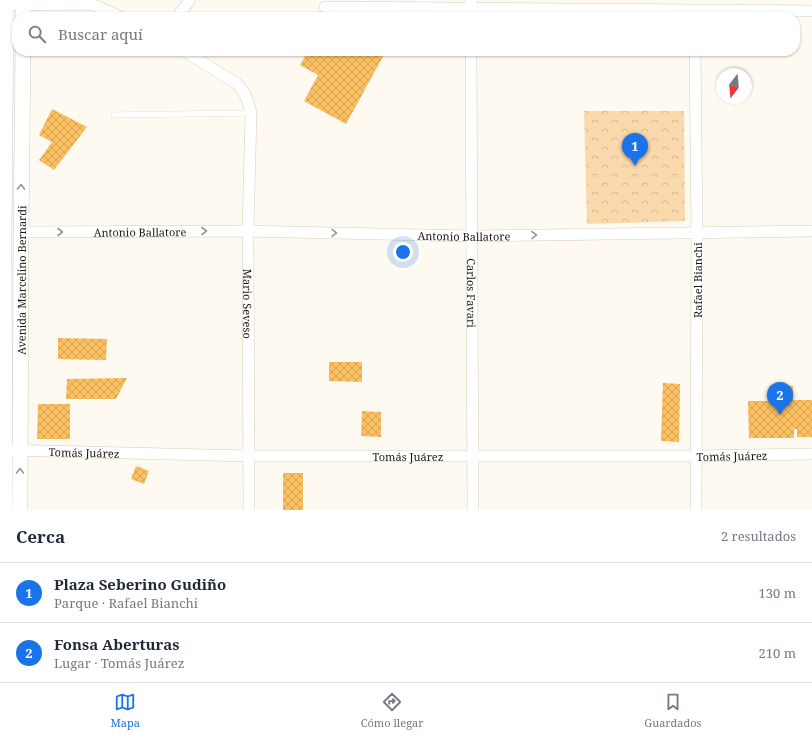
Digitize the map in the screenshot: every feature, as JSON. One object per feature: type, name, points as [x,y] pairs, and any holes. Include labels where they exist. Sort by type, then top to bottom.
[{"type":"main road","name":"Avenida Marcelino Bernardi","points":[[4,4],[2,245],[5,510]]},
{"type":"main road","name":"Avenida Marcelino Bernardi","points":[[20,510],[23,56]]},
{"type":"main road","points":[[2,245],[21,232]]},
{"type":"street","points":[[181,12],[190,0]]},
{"type":"street","points":[[4,4],[24,7],[90,4],[109,12]]},
{"type":"street","points":[[326,7],[812,11]]},
{"type":"street","name":"Mario Seveso","points":[[192,56],[242,88],[247,98],[251,113],[248,231],[249,510]]},
{"type":"street","name":"Carlos Favari","points":[[471,56],[473,510]]},
{"type":"street","name":"Rafael Bianchi","points":[[696,56],[696,510]]},
{"type":"street","name":"Antonio Ballatore","points":[[21,232],[248,231],[472,236],[812,231]]},
{"type":"street","name":"Tomás Juárez","points":[[4,450],[249,456],[696,456],[812,454]]},
{"type":"lane","points":[[114,114],[251,113]]},
{"type":"green space","points":[[584,111],[684,111],[685,221],[587,224]]},
{"type":"building","points":[[305,56],[383,56],[346,124],[304,101],[318,75],[300,65]]},
{"type":"building","points":[[52,109],[87,127],[54,170],[39,160],[52,142],[39,135]]},
{"type":"building","points":[[58,338],[107,339],[106,360],[58,359]]},
{"type":"building","points":[[329,362],[362,362],[362,382],[329,381]]},
{"type":"building","points":[[127,378],[116,399],[66,399],[67,379]]},
{"type":"building","points":[[663,383],[680,384],[679,442],[661,441]]},
{"type":"building","points":[[769,386],[793,386],[793,400],[812,400],[812,437],[797,437],[797,429],[794,429],[794,438],[749,438],[748,401],[770,401]]},
{"type":"building","points":[[38,404],[70,404],[70,439],[37,439]]},
{"type":"building","points":[[362,411],[381,412],[381,437],[361,436]]},
{"type":"building","points":[[136,466],[149,471],[144,484],[131,479]]},
{"type":"building","points":[[283,473],[303,473],[303,510],[283,510]]},
{"type":"place","name":"Plaza Seberino Gudiño","points":[[635,166]]},
{"type":"place","name":"Fonsa Aberturas","points":[[780,415]]}]
